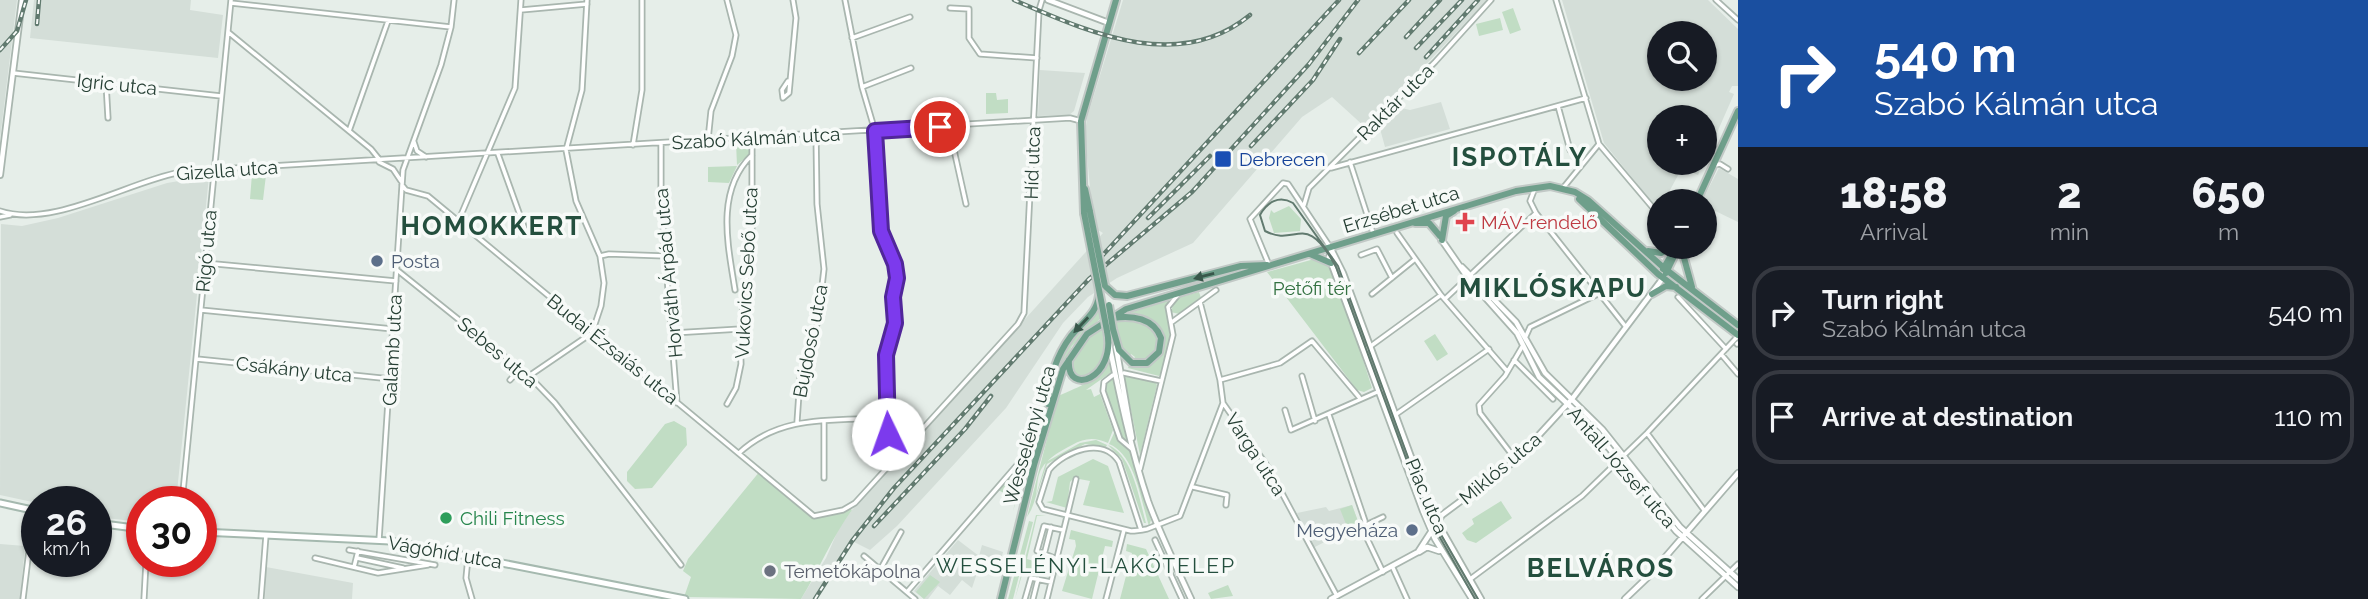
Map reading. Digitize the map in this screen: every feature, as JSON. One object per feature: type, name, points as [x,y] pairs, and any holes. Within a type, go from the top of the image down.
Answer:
[{"type":"main road","points":[[1110,330],[1099,295],[1087,212],[1082,172],[1081,121],[1115,0]]},
{"type":"main road","points":[[1717,162],[1738,111]]},
{"type":"main road","name":"Erzsébet utca","points":[[1330,248],[1433,214],[1537,186],[1563,188],[1588,201],[1666,269],[1738,325]]},
{"type":"main road","points":[[1563,188],[1584,202],[1663,278],[1738,336]]},
{"type":"main road","points":[[1441,238],[1446,216],[1458,208]]},
{"type":"main road","points":[[1071,354],[1069,367],[1073,376],[1079,380],[1090,379],[1105,362],[1111,339],[1105,286],[1087,212]]},
{"type":"main road","points":[[1402,224],[1429,223],[1441,238]]},
{"type":"main road","name":"Wesselényi utca","points":[[1001,599],[1058,381],[1071,354],[1087,334],[1104,321],[1136,306],[1330,248]]},
{"type":"main road","points":[[1308,253],[1331,263]]},
{"type":"main road","points":[[1663,278],[1671,259]]},
{"type":"main road","points":[[1666,269],[1673,259]]},
{"type":"main road","points":[[1681,259],[1690,285],[1697,294]]},
{"type":"main road","points":[[1105,286],[1113,294],[1123,297],[1241,266],[1269,265]]},
{"type":"main road","points":[[1650,265],[1666,269]]},
{"type":"main road","points":[[1652,294],[1666,286],[1676,287]]},
{"type":"main road","points":[[1047,418],[1050,382],[1060,354],[1095,310],[1099,295]]},
{"type":"main road","points":[[1104,321],[1127,316],[1145,321],[1159,332],[1160,349],[1149,362],[1136,364],[1123,357],[1111,339]]},
{"type":"main road","points":[[0,503],[21,507]]},
{"type":"main road","name":"Vágóhíd utca","points":[[217,533],[379,540],[685,599]]},
{"type":"street","points":[[0,171],[22,0]]},
{"type":"street","name":"Galamb utca","points":[[379,540],[402,184],[406,160],[451,27],[454,0]]},
{"type":"street","points":[[458,222],[515,88],[521,0]]},
{"type":"street","points":[[633,145],[642,90],[642,0]]},
{"type":"street","points":[[708,140],[711,111],[732,56],[736,35],[727,0]]},
{"type":"street","points":[[788,81],[796,18],[793,0]]},
{"type":"street","points":[[845,0],[862,87],[875,131],[881,231],[895,264],[897,278],[893,297],[895,323],[886,355],[887,418],[890,450],[895,459]]},
{"type":"street","name":"Híd utca","points":[[895,459],[1018,324],[1027,299],[1039,10],[1042,0]]},
{"type":"street","points":[[1048,0],[1109,23]]},
{"type":"street","name":"Raktár utca","points":[[1304,205],[1306,192],[1491,0]]},
{"type":"street","points":[[1556,0],[1599,144],[1647,201]]},
{"type":"street","points":[[1716,0],[1738,20]]},
{"type":"street","points":[[231,2],[451,27]]},
{"type":"street","name":"Rigó utca","points":[[184,486],[231,2]]},
{"type":"street","points":[[521,10],[587,2],[582,90],[566,150],[576,201],[600,256],[604,283],[601,306],[592,333],[529,376]]},
{"type":"street","points":[[950,8],[969,9],[969,38],[980,54],[1037,58]]},
{"type":"street","points":[[852,38],[910,17]]},
{"type":"street","points":[[349,131],[388,20]]},
{"type":"street","points":[[228,33],[349,131],[380,160]]},
{"type":"street","points":[[862,87],[911,68]]},
{"type":"street","name":"Igric utca","points":[[13,72],[221,96]]},
{"type":"street","points":[[106,83],[108,118]]},
{"type":"street","points":[[1329,168],[1586,98]]},
{"type":"street","points":[[1558,106],[1570,150]]},
{"type":"street","name":"Szabó Kálmán utca","points":[[406,160],[1070,118],[1081,121]]},
{"type":"street","points":[[940,127],[942,140]]},
{"type":"street","points":[[924,132],[942,140],[954,150],[966,204]]},
{"type":"street","name":"Bujdosó utca","points":[[797,422],[800,378],[818,321],[824,270],[817,204],[816,134]]},
{"type":"street","points":[[414,138],[417,151],[431,158]]},
{"type":"street","name":"Vukovics Sebő utca","points":[[727,404],[740,377],[740,330],[752,237],[752,138]]},
{"type":"street","name":"Horváth Árpád utca","points":[[661,143],[660,182],[677,403]]},
{"type":"street","points":[[1563,188],[1599,144]]},
{"type":"street","points":[[369,148],[371,161]]},
{"type":"street","points":[[498,154],[526,232]]},
{"type":"street","points":[[735,290],[727,202],[735,176],[751,155]]},
{"type":"street","name":"Gizella utca","points":[[0,217],[54,212],[162,175],[406,160]]},
{"type":"street","name":"Budai Ézsaiás utca","points":[[371,161],[393,169],[402,184],[412,191],[428,196],[814,516],[849,508],[895,459]]},
{"type":"street","points":[[1350,162],[1373,233]]},
{"type":"street","points":[[1717,162],[1728,169]]},
{"type":"street","points":[[1269,265],[1250,224],[1252,214],[1283,183],[1289,184],[1330,248],[1384,389],[1359,397],[1329,415],[1291,430],[1285,410]]},
{"type":"street","points":[[1537,186],[1530,201],[1536,213],[1626,327]]},
{"type":"street","points":[[402,198],[412,191]]},
{"type":"street","name":"Gizella utca","points":[[0,211],[12,215]]},
{"type":"street","points":[[1446,298],[1536,213]]},
{"type":"street","name":"Antall József utca","points":[[1433,214],[1441,238],[1460,266],[1526,336],[1545,373],[1684,534]]},
{"type":"street","points":[[1397,233],[1441,295],[1507,371]]},
{"type":"street","points":[[1330,248],[1331,263],[1378,391]]},
{"type":"street","points":[[1360,255],[1377,249],[1392,278]]},
{"type":"street","points":[[600,256],[665,256]]},
{"type":"street","points":[[1371,294],[1414,260]]},
{"type":"street","points":[[205,263],[397,281]]},
{"type":"street","name":"Sebes utca","points":[[397,270],[529,376],[588,445],[681,565]]},
{"type":"street","name":"Antall József utca","points":[[1469,276],[1522,342],[1543,381],[1570,401],[1625,456],[1684,534]]},
{"type":"street","name":"Miklós utca","points":[[1435,520],[1516,460],[1570,401],[1663,278]]},
{"type":"street","points":[[1172,322],[1216,290]]},
{"type":"street","points":[[1139,471],[1172,341],[1169,306],[1181,292]]},
{"type":"street","points":[[1526,336],[1531,327],[1600,293]]},
{"type":"street","points":[[1364,351],[1441,295]]},
{"type":"street","points":[[1678,297],[1726,349]]},
{"type":"street","name":"Varga utca","points":[[1200,302],[1220,380],[1223,403],[1268,467],[1337,596]]},
{"type":"street","points":[[201,310],[393,329]]},
{"type":"street","points":[[673,333],[740,330]]},
{"type":"street","points":[[1469,580],[1546,524],[1625,456],[1738,336]]},
{"type":"street","points":[[1111,339],[1139,471],[1158,526],[1191,599]]},
{"type":"street","points":[[1220,380],[1280,363],[1312,341],[1359,397]]},
{"type":"street","points":[[1516,460],[1480,413],[1479,405],[1523,350],[1522,342]]},
{"type":"street","points":[[1395,415],[1489,349]]},
{"type":"street","points":[[1721,354],[1738,374]]},
{"type":"street","points":[[1515,359],[1525,357],[1532,364]]},
{"type":"street","name":"Csákány utca","points":[[197,359],[391,379]]},
{"type":"street","name":"Antall József utca","points":[[1515,359],[1553,399]]},
{"type":"street","points":[[510,380],[520,369]]},
{"type":"street","points":[[1124,373],[1161,381]]},
{"type":"street","points":[[1113,375],[1104,382],[1103,391],[1120,440],[1133,448]]},
{"type":"street","points":[[1302,376],[1315,421]]},
{"type":"street","name":"Piac utca","points":[[1384,389],[1435,520],[1481,599]]},
{"type":"street","name":"Piac utca","points":[[1378,391],[1424,514],[1443,554],[1472,599]]},
{"type":"street","points":[[1141,530],[1118,460],[1093,447],[1059,461],[1045,475],[1040,506],[1124,529],[1141,530],[1158,526],[1180,516],[1223,403]]},
{"type":"street","points":[[1329,415],[1365,524],[1364,532],[1383,572]]},
{"type":"street","points":[[739,453],[764,433],[797,422],[887,418]]},
{"type":"street","points":[[824,422],[824,478]]},
{"type":"street","points":[[1647,433],[1704,510]]},
{"type":"street","points":[[907,592],[1017,465],[1034,465]]},
{"type":"street","points":[[1625,599],[1738,473]]},
{"type":"street","points":[[1047,599],[1076,479]]},
{"type":"street","points":[[1193,487],[1227,495],[1226,505]]},
{"type":"street","points":[[1418,552],[1432,531],[1435,520],[1424,514]]},
{"type":"street","points":[[1365,524],[1384,517]]},
{"type":"street","points":[[1057,559],[1037,551],[1043,526],[1063,530]]},
{"type":"street","points":[[1044,556],[1051,527]]},
{"type":"street","points":[[1106,599],[1124,529]]},
{"type":"street","points":[[880,570],[901,532]]},
{"type":"street","points":[[1684,534],[1738,579]]},
{"type":"street","points":[[1684,534],[1738,587]]},
{"type":"street","points":[[261,599],[266,535]]},
{"type":"street","points":[[1155,540],[1181,599]]},
{"type":"street","points":[[1331,599],[1418,552],[1434,547],[1443,554]]},
{"type":"street","points":[[349,550],[428,565]]},
{"type":"street","points":[[354,568],[358,551]]},
{"type":"street","points":[[468,556],[466,578],[472,591],[472,599]]},
{"type":"street","points":[[864,556],[915,599]]},
{"type":"street","points":[[315,558],[385,573],[435,565]]},
{"type":"street","points":[[357,558],[406,569]]},
{"type":"street","points":[[1702,599],[1738,564]]},
{"type":"street","points":[[1392,568],[1407,599]]},
{"type":"street","points":[[23,599],[26,577]]},
{"type":"street","points":[[144,599],[145,577]]},
{"type":"street","points":[[1025,599],[1030,579],[1051,582]]},
{"type":"street","points":[[1033,599],[1038,579]]},
{"type":"shaded area","points":[[0,0],[17,0],[0,139]]},
{"type":"shaded area","points":[[34,0],[191,0],[190,10],[223,15],[218,58],[30,38]]},
{"type":"shaded area","points":[[1123,0],[1487,0],[1366,128],[1332,97],[1302,117],[1193,243],[1117,278],[1088,297],[1063,323],[1006,408],[897,526],[870,550],[854,542],[817,599],[801,599],[826,558],[839,528],[852,510],[1103,233],[1098,230],[1091,198],[1085,134],[1087,118]]},
{"type":"shaded area","points":[[1562,0],[1708,0],[1738,29],[1738,86],[1732,86],[1729,92],[1734,94],[1717,133],[1717,105],[1647,105],[1647,175],[1678,175],[1671,189],[1647,189],[1647,196],[1604,143]]},
{"type":"shaded area","points":[[1040,70],[1085,73],[1074,111],[1069,115],[1038,116]]},
{"type":"shaded area","points":[[1441,102],[1450,129],[1385,147],[1379,125],[1397,107],[1410,110]]},
{"type":"shaded area","points":[[1719,168],[1738,179],[1738,222],[1717,212],[1717,189],[1708,189]]},
{"type":"shaded area","points":[[209,176],[178,486],[126,486],[126,520],[112,519],[112,486],[21,486],[21,500],[0,495],[1,224],[22,226],[58,218],[167,183]]},
{"type":"shaded area","points":[[1352,505],[1359,524],[1313,548],[1297,513],[1326,507],[1329,511]]},
{"type":"shaded area","points":[[958,540],[979,556],[982,545],[1003,552],[998,571],[979,567],[972,588],[962,580],[950,595],[938,586],[928,599],[924,599],[914,591]]},
{"type":"shaded area","points":[[0,544],[21,546],[20,599],[0,599]]},
{"type":"shaded area","points":[[266,567],[353,583],[352,599],[265,599]]},
{"type":"green space","points":[[1513,8],[1521,30],[1510,34],[1502,12]]},
{"type":"green space","points":[[1500,18],[1503,30],[1479,36],[1476,24]]},
{"type":"green space","points":[[986,93],[996,93],[997,100],[1008,99],[1008,113],[986,114]]},
{"type":"green space","points":[[736,143],[749,143],[749,155],[737,165]]},
{"type":"green space","points":[[737,166],[729,183],[708,182],[708,167]]},
{"type":"green space","points":[[252,174],[266,175],[263,200],[250,199]]},
{"type":"green space","points":[[1289,206],[1301,219],[1300,231],[1274,233],[1269,218],[1271,210],[1274,213]]},
{"type":"green space","name":"Petőfi tér","points":[[1318,258],[1329,264],[1336,275],[1372,388],[1364,392],[1357,390],[1267,272]]},
{"type":"green space","points":[[1199,292],[1201,298],[1180,314],[1170,312],[1177,298]]},
{"type":"green space","points":[[1170,300],[1166,309],[1170,336],[1161,373],[1159,376],[1128,368],[1130,364],[1147,366],[1156,359],[1160,346],[1160,331],[1126,314]]},
{"type":"green space","points":[[1099,307],[1102,317],[1072,346],[1051,390],[1066,347]]},
{"type":"green space","points":[[1136,319],[1150,327],[1157,338],[1158,350],[1148,361],[1132,361],[1135,357],[1131,354],[1129,358],[1120,344],[1115,320]]},
{"type":"green space","points":[[1103,326],[1105,348],[1098,367],[1087,378],[1072,373],[1077,352],[1086,340]]},
{"type":"green space","points":[[1435,334],[1448,354],[1437,361],[1424,341]]},
{"type":"green space","points":[[1110,358],[1113,371],[1086,390],[1091,389],[1094,397],[1100,394],[1113,430],[1108,443],[1094,439],[1081,441],[1056,454],[1046,463],[1038,478],[1036,495],[1027,517],[1058,396],[1094,377]]},
{"type":"green space","points":[[1124,375],[1154,381],[1157,385],[1140,455]]},
{"type":"green space","points":[[1114,377],[1128,443],[1121,438],[1106,390],[1106,383]]},
{"type":"green space","points":[[674,421],[686,428],[687,445],[652,488],[635,489],[627,481],[627,472],[665,424]]},
{"type":"green space","points":[[1115,431],[1120,442],[1129,449],[1151,520],[1149,526],[1131,468],[1118,449],[1109,444]]},
{"type":"green space","points":[[1096,440],[1107,445],[1106,447],[1085,444],[1047,464],[1033,505],[1046,462],[1080,443]]},
{"type":"green space","points":[[1108,445],[1117,450],[1129,468],[1146,523],[1122,459]]},
{"type":"green space","points":[[1093,459],[1108,466],[1124,513],[1083,505],[1090,481],[1074,478],[1070,482],[1067,508],[1046,502],[1052,501],[1058,477]]},
{"type":"green space","points":[[1021,470],[1016,499],[998,490],[1014,472]]},
{"type":"green space","points":[[760,471],[811,513],[820,514],[849,508],[852,510],[801,599],[684,597],[691,577],[683,571],[688,559]]},
{"type":"green space","points":[[1501,501],[1512,518],[1476,543],[1467,540],[1462,533],[1474,524],[1472,519]]},
{"type":"green space","points":[[1352,505],[1359,524],[1348,529],[1340,509]]},
{"type":"green space","points":[[1036,515],[1046,516],[1037,516],[1027,559],[1050,566],[1048,573],[1024,568],[1015,599]]},
{"type":"green space","points":[[1029,521],[1033,522],[1013,599],[1008,599]]},
{"type":"green space","points":[[1071,530],[1113,541],[1112,547],[1105,546],[1092,599],[1062,591],[1076,546],[1075,540],[1069,539]]},
{"type":"green space","points":[[1127,544],[1146,549],[1169,599],[1120,599],[1132,553],[1126,551]]},
{"type":"green space","points":[[930,575],[940,582],[924,599],[916,592]]},
{"type":"green space","points":[[1228,585],[1233,596],[1211,599],[1208,593]]},
{"type":"tram line","points":[[1475,599],[1426,513],[1336,267],[1316,239],[1308,235],[1285,236],[1265,231],[1260,215],[1274,201],[1293,203],[1338,266],[1428,512],[1478,599]]},
{"type":"railway","points":[[0,50],[17,31],[26,0]]},
{"type":"railway","points":[[37,24],[39,0]]},
{"type":"railway","points":[[1014,0],[1103,34],[1133,42],[1163,45],[1193,42],[1222,33],[1250,15]]},
{"type":"railway","points":[[1101,257],[1339,0]]},
{"type":"railway","points":[[815,599],[852,541],[894,488],[1089,279],[1192,192],[1309,64],[1358,0]]},
{"type":"railway","points":[[1359,53],[1409,0]]},
{"type":"railway","points":[[1406,37],[1440,0]]},
{"type":"railway","points":[[1416,48],[1462,0]]},
{"type":"railway","points":[[1426,57],[1478,0]]},
{"type":"railway","points":[[1251,146],[1313,80],[1340,39]]},
{"type":"railway","points":[[1148,218],[1210,156]]},
{"type":"railway","points":[[874,526],[965,429],[991,396]]},
{"type":"place","name":"Debrecen","points":[[1223,159]]},
{"type":"place","name":"MÁV-rendelő","points":[[1465,222]]},
{"type":"place","name":"Posta","points":[[377,261]]},
{"type":"place","name":"Chili Fitness","points":[[446,518]]},
{"type":"place","name":"Megyeháza","points":[[1412,530]]},
{"type":"place","name":"Temetőkápolna","points":[[770,571]]},
{"type":"district","name":"ISPOTÁLY","points":[[1520,157]]},
{"type":"district","name":"HOMOKKERT","points":[[492,226]]},
{"type":"district","name":"MIKLÓSKAPU","points":[[1553,288]]},
{"type":"district","name":"WESSELÉNYI-LAKÓTELEP","points":[[1086,565]]},
{"type":"district","name":"BELVÁROS","points":[[1601,568]]},
{"type":"route","points":[[888,434],[886,355],[895,323],[893,297],[897,278],[895,264],[883,240],[879,218],[875,131],[940,127]]}]
